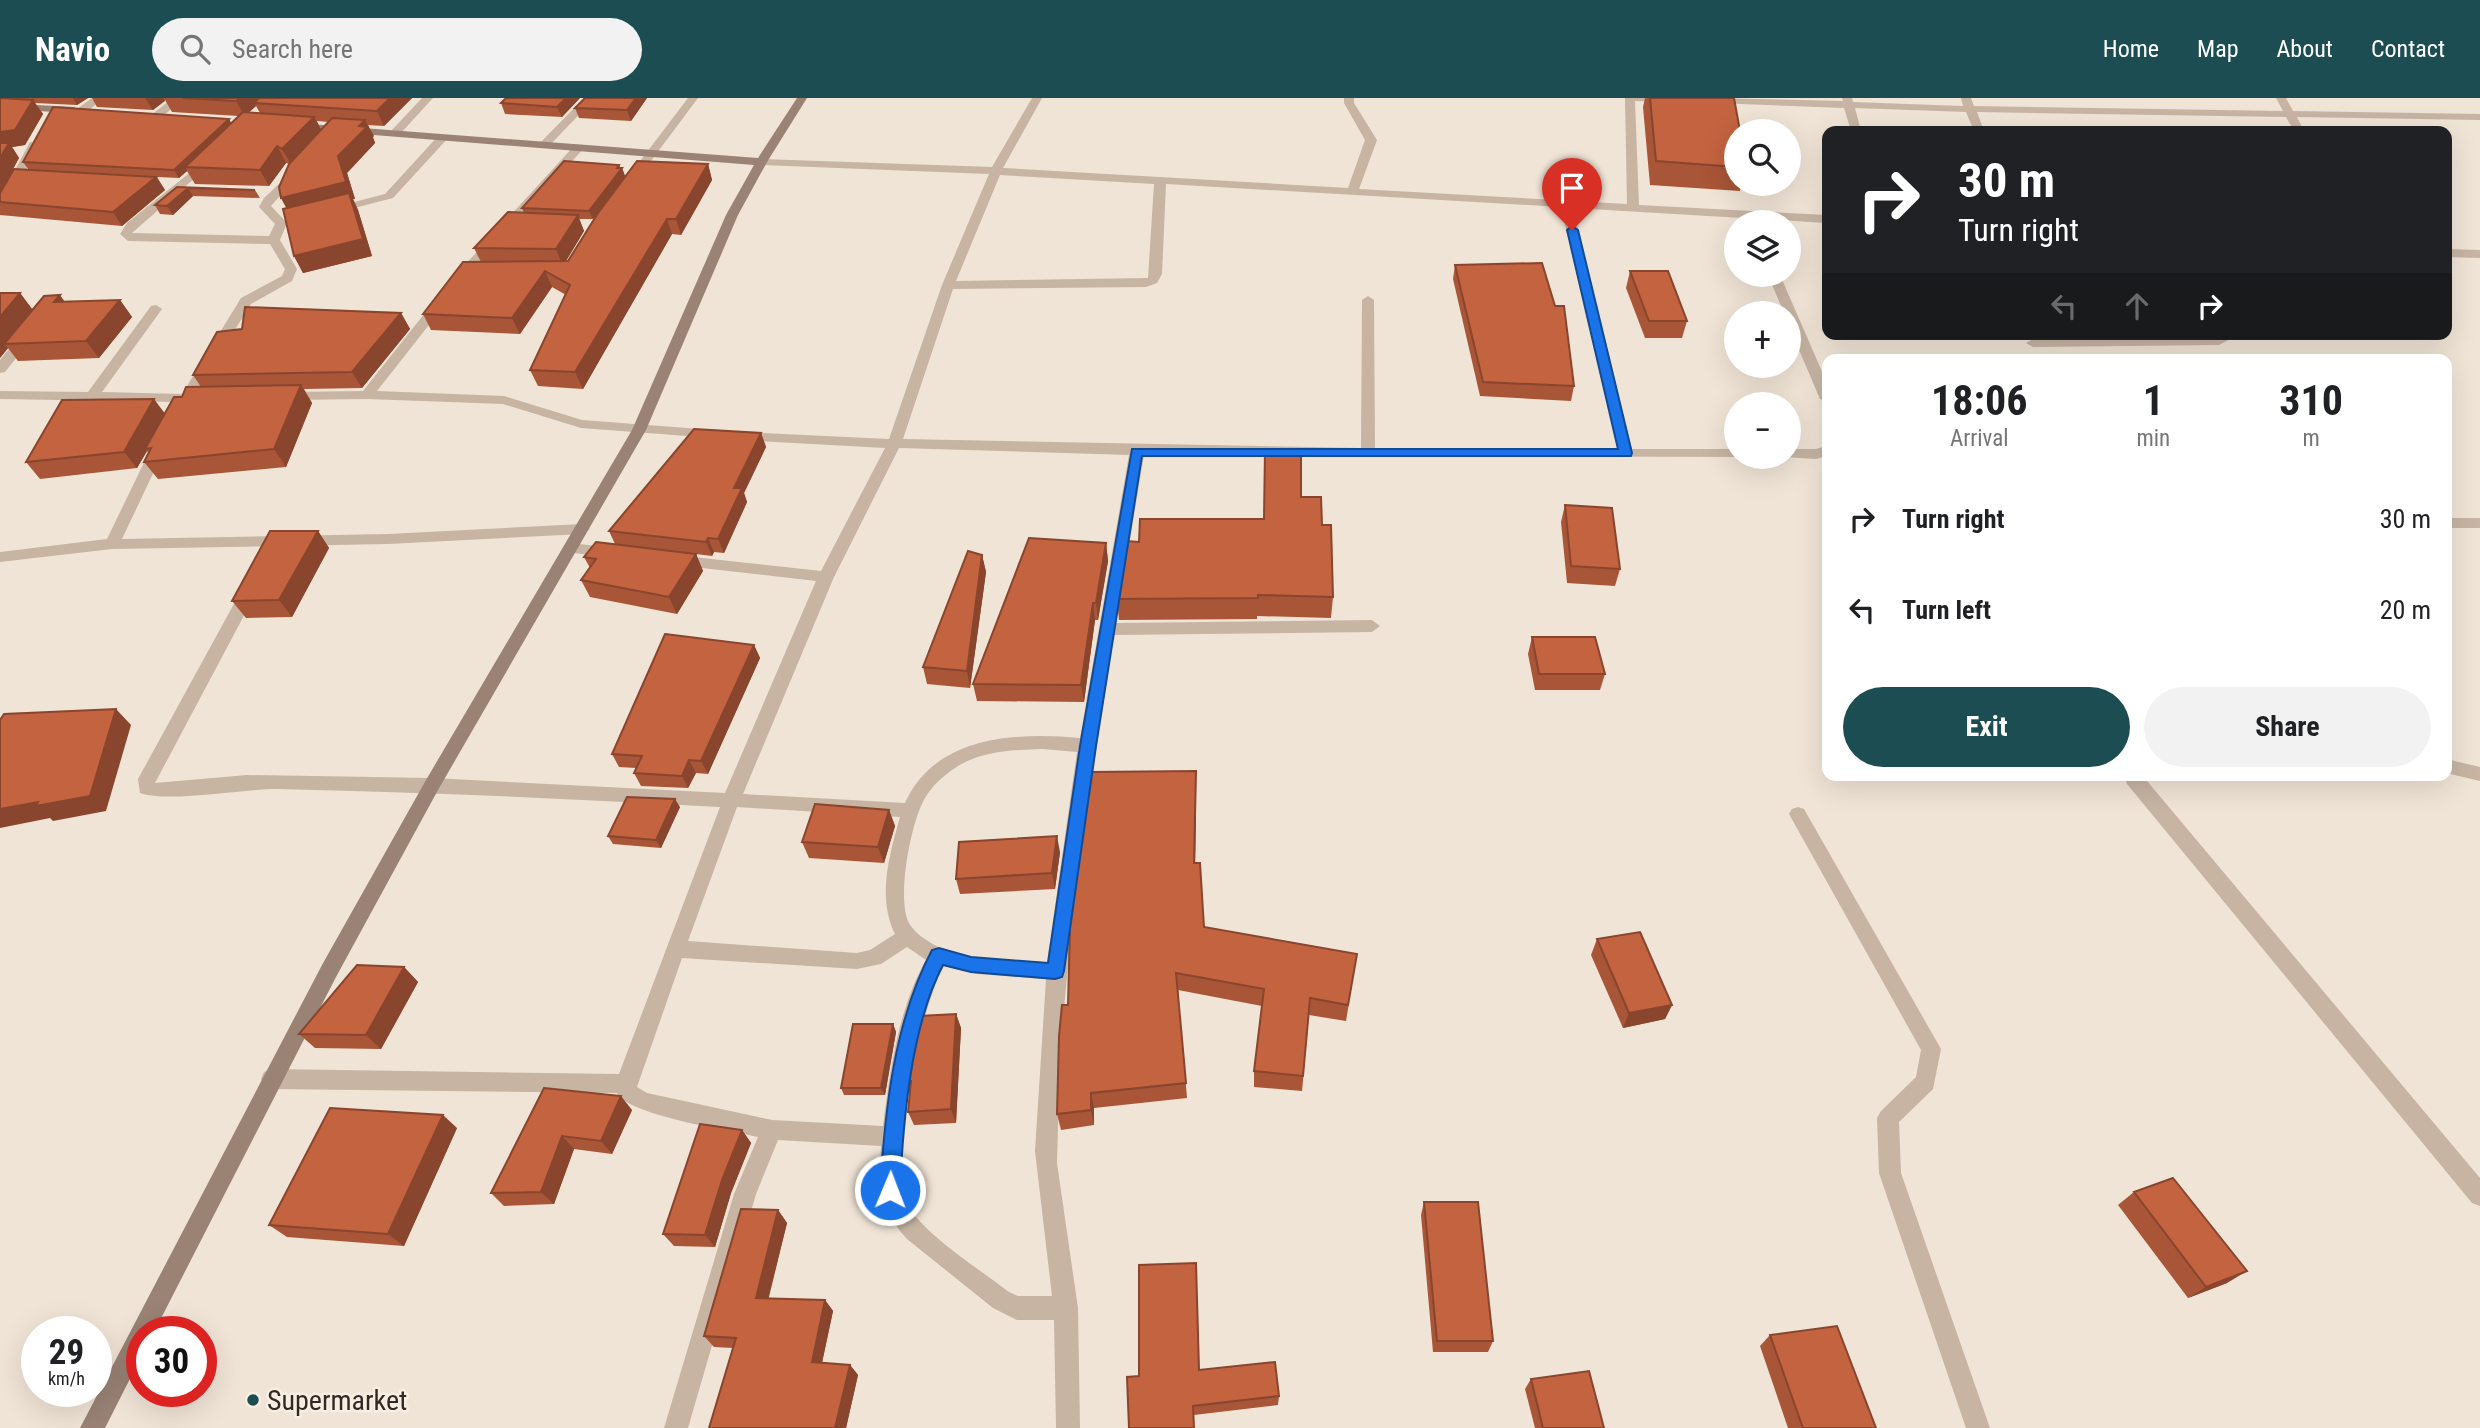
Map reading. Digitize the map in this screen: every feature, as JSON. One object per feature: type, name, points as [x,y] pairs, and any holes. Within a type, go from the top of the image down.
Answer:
[{"type":"street","points":[[0,106],[14,98]]},
{"type":"street","points":[[80,111],[99,98]]},
{"type":"street","points":[[169,118],[149,117],[180,98]]},
{"type":"street","points":[[396,132],[428,98]]},
{"type":"street","points":[[543,146],[590,98]]},
{"type":"street","points":[[620,195],[693,98]]},
{"type":"street","points":[[92,1428],[271,1079],[432,785],[639,430],[732,215],[761,162],[802,98]]},
{"type":"street","points":[[893,1137],[772,1130],[643,1102],[628,1093],[626,1084],[731,800],[826,577],[894,444],[948,285],[996,171],[1037,98]]},
{"type":"street","points":[[1349,98],[1349,103],[1371,139],[1352,193]]},
{"type":"street","points":[[1633,209],[1632,98],[1687,99]]},
{"type":"street","points":[[2281,98],[2296,126]]},
{"type":"street","points":[[1700,100],[1968,103],[2480,117]]},
{"type":"street","points":[[1847,101],[1854,126]]},
{"type":"street","points":[[1968,103],[1977,126]]},
{"type":"street","points":[[0,106],[48,119],[80,111],[105,113]]},
{"type":"street","points":[[0,209],[6,189],[18,176],[26,151],[48,119]]},
{"type":"street","points":[[289,126],[332,133],[396,132],[761,162],[1160,180],[1724,216]]},
{"type":"street","points":[[320,214],[389,196],[443,137]]},
{"type":"street","points":[[367,395],[463,279],[517,223],[578,148]]},
{"type":"street","points":[[221,150],[181,187],[131,226],[126,234],[128,237],[274,240]]},
{"type":"street","points":[[281,223],[265,207],[301,166]]},
{"type":"street","points":[[18,176],[32,177]]},
{"type":"street","points":[[948,285],[1060,286],[1146,283],[1153,280],[1157,261],[1160,180]]},
{"type":"street","points":[[261,192],[275,193]]},
{"type":"street","points":[[1566,205],[1626,453]]},
{"type":"street","points":[[1801,219],[1822,219]]},
{"type":"street","points":[[281,223],[294,220]]},
{"type":"street","points":[[274,240],[281,223]]},
{"type":"street","points":[[112,544],[168,427],[246,301],[288,278],[291,269],[274,240]]},
{"type":"street","points":[[2452,253],[2480,254]]},
{"type":"street","points":[[1779,287],[1822,387]]},
{"type":"street","points":[[1368,300],[1368,453]]},
{"type":"street","points":[[92,396],[156,309]]},
{"type":"street","points":[[0,369],[33,330]]},
{"type":"street","points":[[2125,340],[2221,340]]},
{"type":"street","points":[[0,395],[213,397]]},
{"type":"street","points":[[268,397],[367,395],[504,400],[581,424],[639,430],[894,444],[1137,452],[1724,453]]},
{"type":"street","points":[[1068,1428],[1066,1308],[1046,1140],[1055,971],[1088,746],[1137,452]]},
{"type":"street","points":[[1801,454],[1822,452]]},
{"type":"street","points":[[2452,523],[2480,523]]},
{"type":"street","points":[[0,557],[112,544],[273,547],[582,529]]},
{"type":"street","points":[[571,548],[625,554]]},
{"type":"street","points":[[665,559],[826,577]]},
{"type":"street","points":[[257,577],[147,779],[146,788],[157,790],[247,782],[432,785],[911,811]]},
{"type":"street","points":[[1108,629],[1373,626]]},
{"type":"street","points":[[1055,971],[971,965],[939,956],[908,937],[899,922],[894,904],[894,880],[911,811],[931,776],[952,762],[982,749],[1034,742],[1088,746]]},
{"type":"street","points":[[2452,767],[2480,774]]},
{"type":"street","points":[[2135,781],[2480,1195]]},
{"type":"street","points":[[1798,814],[1931,1049],[1926,1082],[1888,1118],[1890,1173],[1978,1428]]},
{"type":"street","points":[[676,948],[857,961],[874,958],[908,937]]},
{"type":"street","points":[[939,956],[924,983],[917,1005],[893,1137],[890,1190],[897,1210],[911,1227],[1001,1300],[1017,1308],[1066,1308]]},
{"type":"street","points":[[271,1079],[626,1084]]},
{"type":"street","points":[[676,1428],[745,1194],[772,1130]]},
{"type":"building","points":[[0,98],[33,100],[15,130],[0,132]]},
{"type":"building","points":[[183,98],[240,98],[236,101]]},
{"type":"building","points":[[259,98],[390,98],[377,111],[254,103]]},
{"type":"building","points":[[506,98],[566,98],[557,107],[501,103]]},
{"type":"building","points":[[585,98],[636,98],[627,110],[575,108]]},
{"type":"building","points":[[1650,98],[1734,98],[1738,119],[1724,119],[1724,166],[1656,161]]},
{"type":"building","points":[[53,107],[229,119],[174,170],[23,162]]},
{"type":"building","points":[[243,112],[314,117],[282,149],[277,146],[260,170],[185,167]]},
{"type":"building","points":[[332,118],[365,120],[359,126],[367,127],[338,156],[346,182],[281,198],[279,187],[289,164]]},
{"type":"building","points":[[0,143],[9,143],[0,158]]},
{"type":"building","points":[[564,161],[619,165],[617,168],[622,168],[589,211],[522,208]]},
{"type":"building","points":[[637,161],[708,164],[676,219],[667,219],[575,372],[530,370],[570,285],[545,271],[512,318],[423,314],[463,262],[568,261],[598,213]]},
{"type":"building","points":[[14,169],[156,177],[113,212],[0,202],[0,193]]},
{"type":"building","points":[[177,187],[255,190],[188,188],[167,206],[155,205]]},
{"type":"building","points":[[349,193],[363,239],[294,256],[283,209]]},
{"type":"building","points":[[508,212],[578,215],[556,249],[474,248]]},
{"type":"building","points":[[1542,263],[1555,306],[1564,306],[1574,386],[1483,382],[1455,265]]},
{"type":"building","points":[[1630,271],[1668,271],[1687,321],[1649,321]]},
{"type":"building","points":[[0,293],[20,293],[0,317]]},
{"type":"building","points":[[60,295],[54,302],[120,300],[86,341],[4,344],[44,296]]},
{"type":"building","points":[[245,307],[401,313],[352,372],[193,375],[217,332],[242,329]]},
{"type":"building","points":[[301,385],[274,449],[144,462],[151,448],[145,449],[174,397],[182,397],[186,387]]},
{"type":"building","points":[[154,399],[124,452],[26,462],[62,400]]},
{"type":"building","points":[[694,429],[761,433],[734,488],[742,488],[718,539],[708,538],[706,542],[609,531]]},
{"type":"building","points":[[1265,449],[1301,450],[1301,497],[1321,497],[1322,525],[1331,525],[1333,597],[1258,595],[1258,598],[1117,599],[1127,541],[1139,542],[1140,519],[1264,519]]},
{"type":"building","points":[[1565,505],[1612,508],[1620,569],[1571,566]]},
{"type":"building","points":[[270,531],[318,531],[279,600],[232,601]]},
{"type":"building","points":[[1029,538],[1106,543],[1096,603],[1093,603],[1081,685],[973,684]]},
{"type":"building","points":[[596,542],[696,554],[669,597],[581,580],[596,559],[584,557]]},
{"type":"building","points":[[968,551],[982,555],[967,671],[923,667]]},
{"type":"building","points":[[665,634],[754,645],[701,761],[689,760],[682,776],[634,773],[642,756],[612,754]]},
{"type":"building","points":[[1532,637],[1595,637],[1605,674],[1539,674]]},
{"type":"building","points":[[116,709],[90,796],[36,806],[38,802],[0,809],[0,720],[4,714]]},
{"type":"building","points":[[1196,771],[1194,863],[1200,863],[1204,927],[1357,954],[1348,1005],[1310,998],[1303,1076],[1254,1071],[1264,989],[1176,973],[1186,1083],[1091,1093],[1091,1110],[1057,1114],[1059,1036],[1062,1005],[1068,1005],[1070,927],[1076,862],[1080,833],[1083,832],[1090,772]]},
{"type":"building","points":[[627,797],[675,799],[656,840],[608,836]]},
{"type":"building","points":[[815,804],[889,810],[878,847],[802,842]]},
{"type":"building","points":[[1057,836],[1052,873],[956,879],[959,842]]},
{"type":"building","points":[[1640,932],[1672,1005],[1629,1013],[1597,939]]},
{"type":"building","points":[[357,965],[404,967],[366,1035],[299,1034]]},
{"type":"building","points":[[956,1014],[951,1109],[908,1112],[911,1081],[905,1081],[919,1016]]},
{"type":"building","points":[[853,1024],[893,1024],[881,1088],[841,1088]]},
{"type":"building","points":[[544,1088],[621,1096],[601,1141],[562,1136],[541,1192],[491,1193]]},
{"type":"building","points":[[330,1108],[443,1115],[388,1234],[269,1225]]},
{"type":"building","points":[[700,1124],[742,1130],[722,1180],[705,1235],[663,1234]]},
{"type":"building","points":[[2173,1178],[2247,1271],[2206,1287],[2134,1192]]},
{"type":"building","points":[[1424,1202],[1478,1202],[1493,1341],[1437,1341]]},
{"type":"building","points":[[741,1209],[778,1210],[756,1298],[825,1300],[812,1362],[850,1365],[835,1428],[709,1428],[736,1338],[704,1336]]},
{"type":"building","points":[[1196,1263],[1199,1370],[1275,1362],[1279,1396],[1193,1406],[1194,1428],[1129,1428],[1127,1377],[1139,1376],[1139,1265]]},
{"type":"building","points":[[1837,1326],[1876,1428],[1803,1428],[1770,1335]]},
{"type":"building","points":[[1589,1371],[1604,1428],[1543,1428],[1531,1379]]},
{"type":"place","name":"Supermarket","points":[[253,1400]]},
{"type":"route","points":[[890,1190],[893,1137],[908,1041],[924,983],[939,956],[971,965],[1055,971],[1088,746],[1137,452],[1626,453],[1572,230]]}]
